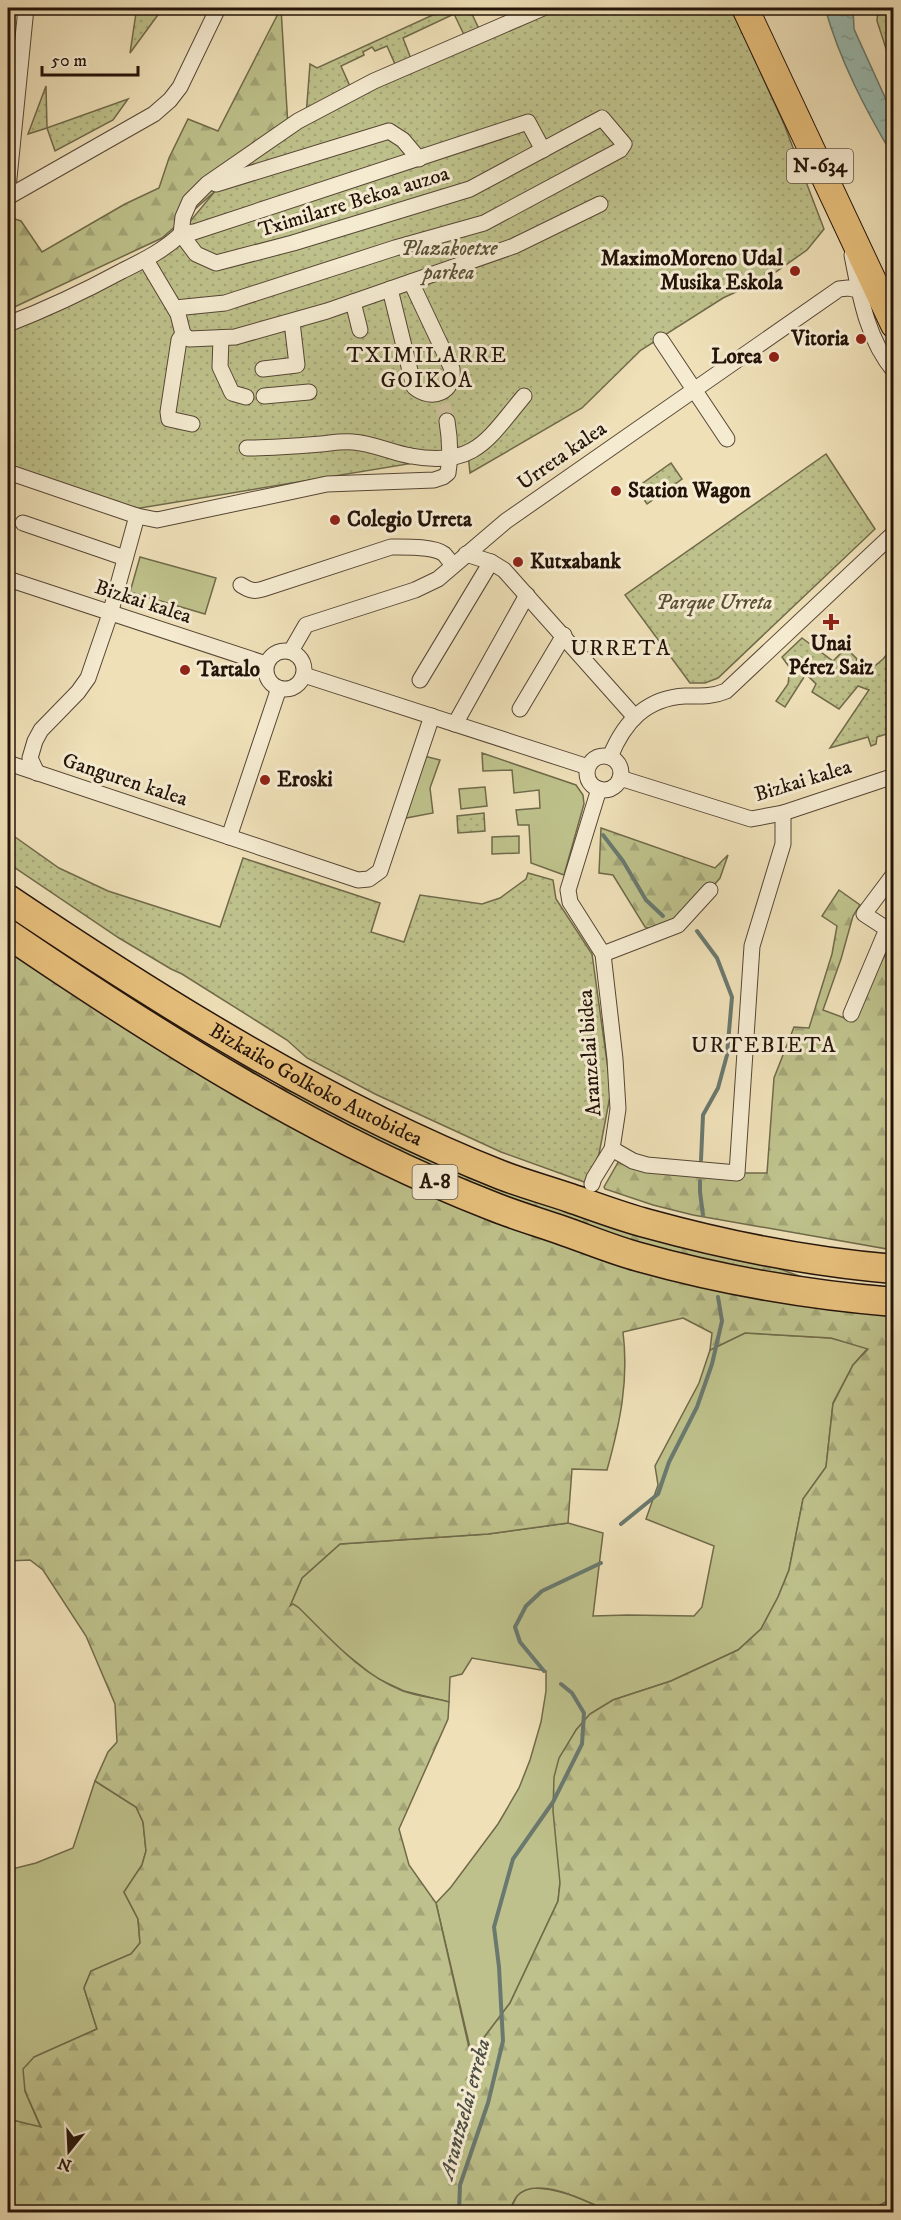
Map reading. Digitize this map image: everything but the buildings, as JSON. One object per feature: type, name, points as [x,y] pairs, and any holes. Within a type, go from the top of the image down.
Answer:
[{"type":"highway","name":"N-634","points":[[745,8],[894,325]]},
{"type":"highway","name":"N-634","points":[[760,8],[894,292]]},
{"type":"highway","points":[[8,889],[53,930]]},
{"type":"highway","name":"Bizkaiko Golkoko Autobidea","points":[[8,899],[53,930],[254,1053],[406,1134],[502,1175],[646,1224],[731,1245],[855,1266],[894,1269]]},
{"type":"highway","name":"Bizkaiko Golkoko Autobidea","points":[[13,938],[199,1056],[296,1113],[392,1163],[492,1206],[638,1257],[727,1278],[849,1298],[894,1302]]},
{"type":"street","points":[[8,188],[26,8]]},
{"type":"street","points":[[8,324],[84,292],[168,246],[181,234],[183,217],[190,201],[203,188],[306,116],[374,81],[543,8]]},
{"type":"street","points":[[8,197],[154,114],[170,100],[180,87],[215,9]]},
{"type":"street","name":"Tximilarre Bekoa auzoa","points":[[175,308],[225,303],[396,248],[484,223],[620,150],[624,144],[602,118],[543,150],[470,189],[293,243],[216,263],[196,254],[181,234],[194,232],[528,122],[543,150]]},
{"type":"street","name":"Tximilarre Bekoa auzoa","points":[[203,188],[389,131],[403,140],[419,159]]},
{"type":"street","points":[[146,260],[175,308],[183,334],[189,339],[235,337],[292,322],[514,246],[600,204]]},
{"type":"street","points":[[846,223],[868,325],[884,360],[894,371]]},
{"type":"street","points":[[390,289],[409,388],[440,399],[453,377],[452,369],[411,282]]},
{"type":"street","name":"Urreta kalea","points":[[291,651],[306,625],[415,590],[438,579],[514,515],[839,289],[859,290]]},
{"type":"street","points":[[353,302],[360,330]]},
{"type":"street","points":[[263,369],[297,365],[292,322]]},
{"type":"street","points":[[183,334],[179,340],[168,412],[170,419],[192,424]]},
{"type":"street","points":[[221,338],[220,368],[232,393],[246,397]]},
{"type":"street","points":[[662,340],[727,439]]},
{"type":"street","points":[[264,396],[309,392]]},
{"type":"street","points":[[247,448],[352,442],[430,459],[469,454],[478,448],[524,396]]},
{"type":"street","points":[[8,472],[136,516],[158,520],[327,484],[434,480],[443,477],[448,473],[450,457],[447,421]]},
{"type":"street","points":[[37,773],[30,758],[34,741],[41,730],[78,692],[88,678],[110,614],[136,516]]},
{"type":"street","points":[[23,523],[124,558]]},
{"type":"street","points":[[610,757],[634,716],[649,706],[684,696],[715,695],[726,691],[894,533]]},
{"type":"street","points":[[241,585],[248,590],[263,589],[391,547],[437,550],[444,554],[453,565]]},
{"type":"street","points":[[466,554],[491,562],[504,570],[634,716]]},
{"type":"street","points":[[420,680],[491,562]]},
{"type":"street","name":"Bizkai kalea","points":[[8,579],[266,664]]},
{"type":"street","points":[[455,724],[527,595]]},
{"type":"street","points":[[520,709],[564,635]]},
{"type":"street","points":[[279,651],[291,651],[296,653],[304,663],[304,675],[297,685],[285,689],[279,688],[269,681],[266,664],[279,651]]},
{"type":"street","points":[[304,675],[588,767]]},
{"type":"street","points":[[229,837],[279,688]]},
{"type":"street","name":"Ganguren kalea","points":[[8,763],[358,880],[369,879],[380,871],[432,716]]},
{"type":"street","points":[[600,756],[610,757],[615,759],[621,768],[620,778],[618,783],[609,789],[599,789],[588,778],[588,767],[600,756]]},
{"type":"street","name":"Bizkai kalea","points":[[620,778],[751,819],[783,813],[894,776]]},
{"type":"street","name":"Aranzelai bidea","points":[[592,1184],[612,1149],[618,1109],[615,1059],[603,954],[570,902],[567,891],[599,789]]},
{"type":"street","points":[[612,1149],[633,1161],[647,1165],[737,1173],[752,946],[783,844],[783,813]]},
{"type":"street","points":[[851,1014],[887,929],[864,914],[894,874]]},
{"type":"street","points":[[603,954],[678,925],[710,890]]},
{"type":"green space","points":[[150,8],[163,8],[130,53],[136,13]]},
{"type":"green space","points":[[281,8],[288,127],[162,238],[8,310],[8,221],[12,218],[21,221],[42,252],[125,204],[159,188],[169,158],[188,119],[218,131]]},
{"type":"green space","name":"Plazakoetxe parkea","points":[[448,8],[469,8],[482,35],[525,15],[522,8],[731,8],[784,124],[824,229],[807,250],[770,276],[723,298],[641,350],[582,408],[470,473],[468,454],[122,511],[8,465],[8,325],[174,241],[240,161],[306,116],[310,64],[317,68]],"holes":[[[454,14],[467,41],[413,64],[403,38]],[[387,46],[398,71],[350,93],[349,84],[341,66],[364,55],[363,52],[372,47],[375,51]]]},
{"type":"green space","points":[[878,8],[893,8],[893,70],[877,21]]},
{"type":"green space","points":[[46,86],[47,128],[28,134]]},
{"type":"green space","points":[[128,99],[113,120],[55,151],[47,128]]},
{"type":"green space","name":"Parque Urreta","points":[[826,454],[875,529],[718,678],[705,683],[690,683],[625,595]]},
{"type":"green space","points":[[671,463],[682,479],[647,504],[636,488]]},
{"type":"green space","points":[[140,557],[216,578],[205,614],[130,592]]},
{"type":"green space","points":[[802,638],[833,661],[846,648],[857,659],[854,665],[864,675],[893,647],[893,732],[877,737],[876,744],[871,746],[868,737],[830,748],[869,690],[858,686],[839,709],[812,692],[816,684],[806,674],[785,707],[776,701],[788,684],[790,668],[782,657]]},
{"type":"green space","points":[[482,753],[576,785],[583,795],[584,804],[564,875],[531,863],[529,825],[518,825],[516,810],[540,808],[539,790],[514,793],[512,770],[483,771]]},
{"type":"green space","points":[[424,756],[440,760],[430,788],[433,813],[406,818],[406,807]]},
{"type":"green space","points":[[485,787],[487,806],[461,809],[459,789]]},
{"type":"green space","points":[[484,813],[485,831],[458,833],[457,816]]},
{"type":"green space","points":[[601,828],[715,868],[728,855],[720,878],[684,920],[660,933],[645,927],[613,875],[599,873]]},
{"type":"green space","points":[[8,832],[59,868],[108,891],[220,927],[243,858],[380,903],[371,932],[404,942],[420,895],[482,904],[500,898],[526,879],[528,873],[553,880],[556,899],[592,954],[611,1091],[599,1154],[587,1183],[501,1152],[375,1094],[307,1058],[287,1040],[182,974],[119,938],[8,863]]},
{"type":"green space","points":[[519,836],[519,853],[492,854],[492,837]]},
{"type":"green space","points":[[839,890],[860,905],[853,916],[823,1010],[850,1020],[893,940],[893,1250],[693,1215],[605,1189],[620,1159],[739,1173],[767,1173],[774,1078],[794,1027],[809,1028],[832,954],[837,926],[822,916]]},
{"type":"green space","points":[[8,911],[273,1085],[824,1285],[893,1314],[893,2198],[867,2212],[610,2212],[564,2192],[537,2188],[526,2190],[517,2196],[509,2212],[8,2212],[8,2119],[41,2127],[25,2091],[23,2069],[34,2057],[97,2029],[84,1988],[91,1971],[131,1954],[140,1943],[138,1919],[124,1892],[142,1865],[146,1851],[143,1822],[136,1807],[95,1781],[108,1752],[117,1742],[115,1704],[86,1636],[43,1570],[30,1560],[8,1561]],"holes":[[[683,1318],[712,1333],[710,1350],[745,1333],[831,1338],[868,1349],[853,1365],[833,1404],[826,1467],[803,1499],[789,1570],[761,1629],[738,1650],[671,1681],[613,1700],[590,1714],[576,1730],[559,1758],[554,1777],[553,1811],[560,1883],[558,1901],[510,2003],[476,2048],[470,2052],[436,1903],[409,1865],[399,1829],[448,1719],[449,1702],[403,1691],[387,1684],[346,1654],[298,1607],[293,1604],[290,1606],[302,1578],[340,1544],[488,1534],[568,1523],[572,1469],[607,1470],[616,1436],[624,1385],[623,1332]]]},
{"type":"green space","points":[[745,1333],[831,1338],[868,1348],[853,1365],[833,1403],[826,1467],[803,1499],[789,1570],[761,1629],[738,1650],[671,1681],[613,1700],[590,1714],[576,1730],[558,1901],[510,2003],[471,2052],[436,1903],[451,1887],[498,1824],[519,1788],[541,1722],[546,1691],[546,1671],[472,1658],[462,1674],[450,1677],[449,1702],[404,1691],[376,1678],[289,1608],[302,1578],[340,1544],[488,1534],[568,1523],[603,1533],[593,1616],[694,1616],[702,1607],[714,1546],[646,1519],[658,1485],[655,1466],[699,1383],[710,1350]]},
{"type":"green space","points":[[95,1781],[136,1807],[143,1822],[146,1851],[142,1865],[124,1892],[138,1919],[140,1943],[131,1954],[91,1971],[84,1988],[97,2029],[34,2057],[25,2091],[41,2128],[8,2119],[8,1870],[36,1863],[73,1848]]},
{"type":"green space","points":[[529,2188],[561,2192],[610,2212],[509,2212],[518,2194]]},
{"type":"green space","points":[[893,2198],[893,2212],[867,2212]]},
{"type":"water","points":[[825,8],[853,8],[854,29],[893,115],[893,156],[854,84]]},
{"type":"waterway","name":"Arantzelai erreka","points":[[603,835],[623,861],[646,900],[663,916]]},
{"type":"waterway","name":"Arantzelai erreka","points":[[697,931],[717,958],[732,997],[727,1055],[718,1088],[703,1115],[701,1160]]},
{"type":"waterway","name":"Arantzelai erreka","points":[[700,1181],[703,1215]]},
{"type":"waterway","name":"Arantzelai erreka","points":[[621,1524],[658,1494],[669,1462],[697,1407],[712,1364],[722,1321],[718,1297]]},
{"type":"waterway","name":"Arantzelai erreka","points":[[544,1671],[520,1642],[515,1627],[526,1606],[542,1591],[601,1563]]},
{"type":"waterway","name":"Arantzelai erreka","points":[[459,2212],[460,2185],[488,2103],[503,2041],[499,1967],[494,1927],[513,1859],[553,1802],[582,1744],[584,1713],[572,1693],[561,1684]]},
{"type":"tunnel","points":[[442,404],[447,421]]},
{"type":"place","name":"MaximoMoreno Udal Musika Eskola","points":[[795,271]]},
{"type":"place","name":"Vitoria","points":[[861,339]]},
{"type":"place","name":"Lorea","points":[[774,357]]},
{"type":"place","name":"Station Wagon","points":[[616,491]]},
{"type":"place","name":"Colegio Urreta","points":[[335,520]]},
{"type":"place","name":"Kutxabank","points":[[518,562]]},
{"type":"place","name":"Unai Pérez Saiz","points":[[831,622]]},
{"type":"place","name":"Tartalo","points":[[185,670]]},
{"type":"place","name":"Eroski","points":[[265,780]]},
{"type":"district","name":"TXIMILARRE GOIKOA","points":[[427,368]]},
{"type":"district","name":"URRETA","points":[[621,648]]},
{"type":"district","name":"URTEBIETA","points":[[764,1045]]}]
